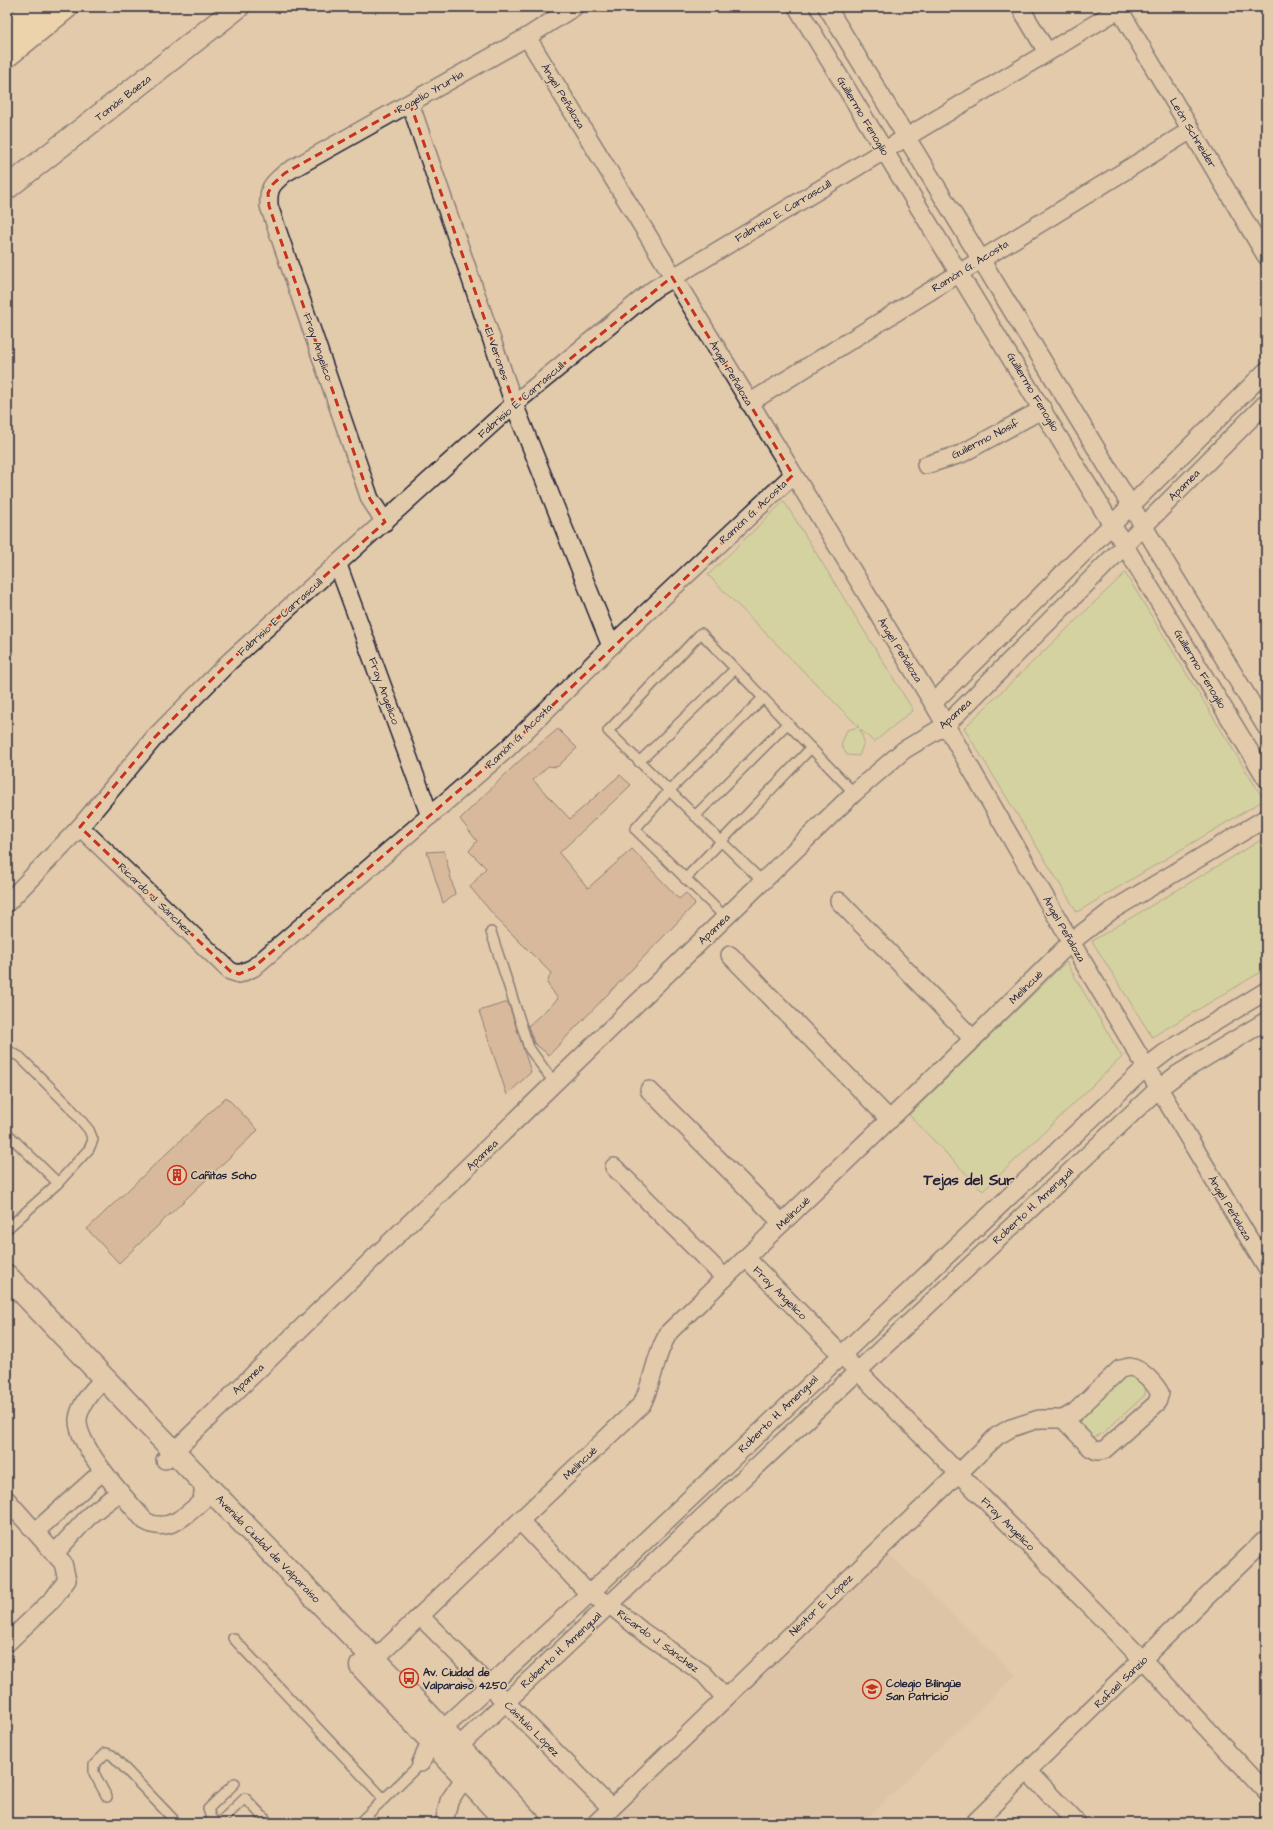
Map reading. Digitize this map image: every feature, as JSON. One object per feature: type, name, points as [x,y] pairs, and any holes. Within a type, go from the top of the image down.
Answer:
[{"type":"highway","points":[[7,29],[37,7]]},
{"type":"highway","points":[[7,56],[67,7]]},
{"type":"main road","name":"Tomás Baeza","points":[[7,188],[238,7]]},
{"type":"main road","name":"Avenida Ciudad de Valparaíso","points":[[7,1276],[100,1383],[203,1492],[444,1743],[529,1823]]},
{"type":"main road","name":"Avenida Ciudad de Valparaíso","points":[[7,1296],[100,1383]]},
{"type":"main road","name":"Avenida Ciudad de Valparaíso","points":[[203,1492],[375,1658],[444,1743],[465,1777],[508,1823]]},
{"type":"street","name":"Rogelio Yrurtia","points":[[285,173],[527,37],[574,7]]},
{"type":"street","name":"Guillermo Fenoglio","points":[[797,7],[1043,408],[1266,778]]},
{"type":"street","points":[[827,7],[1266,727]]},
{"type":"street","points":[[1020,7],[1047,52]]},
{"type":"street","name":"Fabrisio E. Carrascull","points":[[7,903],[80,827],[155,737],[230,661],[338,565],[514,404],[654,289],[1121,8]]},
{"type":"street","name":"León Schneider","points":[[1121,8],[1266,256]]},
{"type":"street","name":"Ángel Peñaloza","points":[[527,37],[933,703],[1158,1089],[1264,1259]]},
{"type":"street","name":"El Verones","points":[[410,103],[514,404],[611,646]]},
{"type":"street","name":"Ramón G. Acosta","points":[[749,403],[1191,130]]},
{"type":"street","name":"Fray Angelico","points":[[285,173],[273,184],[268,194],[269,206],[370,499],[385,522]]},
{"type":"street","name":"Apamea","points":[[933,703],[1266,371]]},
{"type":"street","name":"Apamea","points":[[169,1455],[555,1084],[854,793],[904,750],[946,725],[1266,403]]},
{"type":"street","name":"Guilermo Nasif","points":[[926,465],[960,454],[1043,408]]},
{"type":"street","name":"Ramón G. Acosta","points":[[230,971],[239,974],[253,968],[507,749],[611,646],[793,475]]},
{"type":"street","name":"Fray Angelico","points":[[338,565],[430,816]]},
{"type":"street","name":"Melincué","points":[[375,1658],[642,1404],[650,1388],[661,1343],[670,1331],[974,1039],[1071,942],[1111,911],[1266,818]]},
{"type":"street","name":"Ricardo J. Sánchez","points":[[80,827],[230,971]]},
{"type":"street","points":[[839,901],[974,1039]]},
{"type":"street","points":[[730,955],[890,1120]]},
{"type":"street","name":"Roberto H. Amengual","points":[[444,1743],[489,1686],[589,1594],[1146,1068],[1166,1052],[1266,991]]},
{"type":"street","name":"Roberto H. Amengual","points":[[421,1763],[444,1743],[505,1702],[1158,1089],[1178,1074],[1266,1021]]},
{"type":"street","points":[[649,1090],[782,1224]]},
{"type":"street","points":[[614,1167],[725,1278]]},
{"type":"street","name":"Fray Angelico","points":[[746,1258],[1143,1660],[1266,1792]]},
{"type":"street","name":"Néstor E. López","points":[[596,1823],[997,1436],[1011,1428],[1039,1420],[1062,1419],[1075,1412],[1120,1369],[1130,1367],[1138,1370],[1156,1385],[1160,1393],[1157,1403],[1104,1450],[1097,1451],[1091,1448],[1062,1419]]},
{"type":"street","points":[[100,1383],[82,1409],[78,1420],[83,1437],[103,1471],[145,1521],[152,1525],[160,1526],[167,1525],[182,1518],[203,1492]]},
{"type":"street","points":[[36,1531],[103,1471]]},
{"type":"street","points":[[55,1553],[91,1514],[120,1492]]},
{"type":"street","points":[[7,1500],[63,1563],[67,1580],[53,1599],[7,1643]]},
{"type":"street","name":"Ricardo J. Sánchez","points":[[520,1521],[589,1594],[609,1604],[643,1632],[704,1674],[725,1698]]},
{"type":"street","name":"Rafael Sanzio","points":[[974,1823],[1264,1546]]},
{"type":"street","name":"Cástulo López","points":[[420,1616],[611,1808]]},
{"type":"street","points":[[1028,1772],[1076,1823]]},
{"type":"street","points":[[444,1823],[450,1800],[465,1777]]},
{"type":"lane","points":[[763,882],[608,731],[701,633],[854,793]]},
{"type":"lane","points":[[639,762],[735,669]]},
{"type":"lane","points":[[726,918],[635,829],[669,791],[763,698]]},
{"type":"lane","points":[[695,816],[788,723]]},
{"type":"lane","points":[[685,879],[811,748]]},
{"type":"lane","points":[[490,932],[530,1048],[555,1084]]},
{"type":"lane","points":[[7,1050],[20,1057],[68,1105],[89,1130],[93,1140],[89,1149],[58,1183],[7,1229]]},
{"type":"lane","points":[[7,1133],[58,1183]]},
{"type":"lane","points":[[233,1638],[384,1799]]},
{"type":"lane","points":[[106,1797],[94,1773],[94,1765],[106,1753],[112,1755],[177,1823]]},
{"type":"lane","points":[[358,1823],[421,1763]]},
{"type":"lane","points":[[216,1823],[211,1818],[208,1810],[235,1783]]},
{"type":"lane","points":[[219,1823],[244,1798],[268,1823]]},
{"type":"highlighted area","points":[[410,103],[514,404],[672,277],[793,475],[507,749],[253,968],[239,974],[230,971],[80,827],[155,737],[230,661],[385,522],[370,499],[269,206],[268,193],[273,184],[285,173]]},
{"type":"shaded area","name":"Colegio Bilingüe San Patricio","points":[[885,1550],[1016,1675],[862,1823],[605,1823]]},
{"type":"green space","points":[[784,501],[913,710],[874,742],[860,729],[864,742],[859,756],[847,755],[841,745],[847,730],[859,727],[708,575]]},
{"type":"green space","points":[[1125,573],[1264,800],[1077,912],[964,728]]},
{"type":"green space","points":[[1266,837],[1266,969],[1152,1037],[1092,941]]},
{"type":"green space","points":[[1066,962],[1122,1057],[983,1191],[909,1115]]},
{"type":"green space","points":[[1131,1374],[1143,1383],[1146,1390],[1144,1396],[1102,1434],[1094,1437],[1086,1437],[1082,1432],[1079,1422],[1084,1415],[1122,1378]]},
{"type":"building","points":[[558,729],[577,748],[557,767],[548,766],[533,780],[570,819],[620,775],[631,785],[559,853],[588,888],[632,849],[679,899],[686,893],[695,904],[549,1055],[534,1043],[528,1026],[558,999],[547,983],[551,973],[499,921],[470,887],[486,868],[469,851],[477,841],[460,819],[517,763]]},
{"type":"building","points":[[444,851],[455,894],[443,903],[427,852]]},
{"type":"building","points":[[508,1002],[531,1072],[507,1095],[479,1011]]},
{"type":"building","name":"Cañitas Soho","points":[[226,1097],[258,1130],[119,1263],[87,1229]]},
{"type":"place","name":"Cañitas Soho","points":[[177,1175]]},
{"type":"place","name":"Av. Ciudad de Valparaiso 4250","points":[[409,1678]]},
{"type":"place","name":"Colegio Bilingüe San Patricio","points":[[872,1689]]},
{"type":"district","name":"Tejas del Sur","points":[[969,1180]]}]
